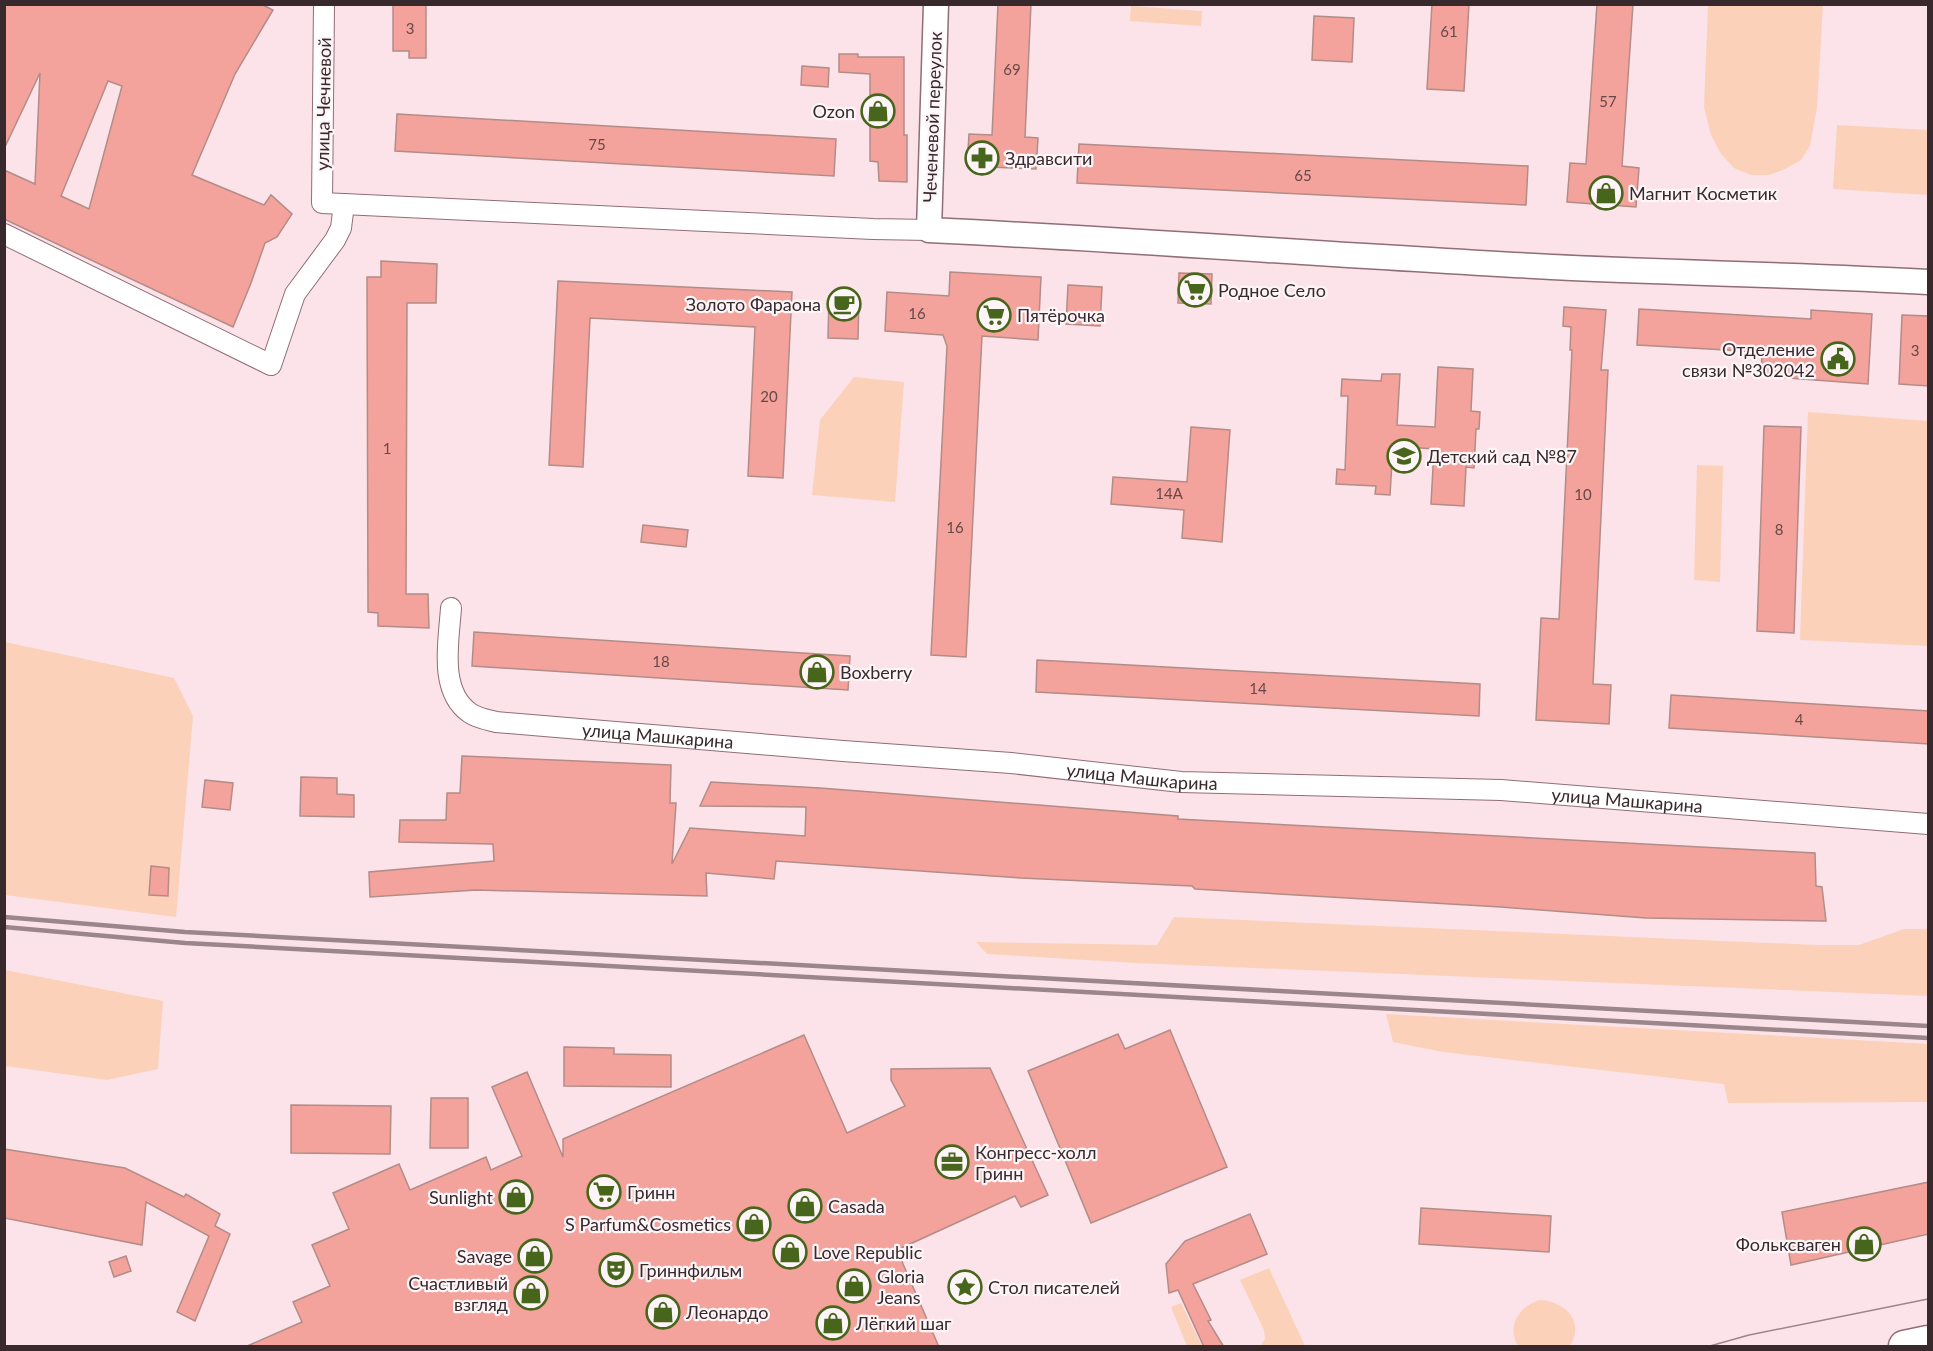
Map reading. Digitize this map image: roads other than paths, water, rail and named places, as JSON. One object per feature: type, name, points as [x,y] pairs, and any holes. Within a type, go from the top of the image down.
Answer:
[{"type":"main road","points":[[1904,1347],[1929,1341]]},
{"type":"street","name":"улица Чечневой","points":[[324,4],[322,203],[344,204]]},
{"type":"street","name":"Чеченевой переулок","points":[[929,230],[936,4]]},
{"type":"street","points":[[4,234],[271,365],[295,294],[335,240],[341,228],[344,204],[1062,236],[1551,267],[1929,282]]},
{"type":"street","name":"улица Машкарина","points":[[451,608],[449,669],[453,694],[469,713],[496,723],[1011,763],[1180,782],[1501,790],[1929,824]]},
{"type":"tram line","points":[[1710,1346],[1749,1335],[1928,1299]]},
{"type":"railway","points":[[4,917],[185,932],[1928,1026]]},
{"type":"railway","points":[[4,927],[185,943],[1928,1038]]},
{"type":"place","name":"Ozon","points":[[878,111]]},
{"type":"place","name":"Здравсити","points":[[982,158]]},
{"type":"place","name":"Магнит Косметик","points":[[1606,193]]},
{"type":"place","name":"Родное Село","points":[[1195,290]]},
{"type":"place","name":"Золото Фараона","points":[[844,304]]},
{"type":"place","name":"Пятёрочка","points":[[994,315]]},
{"type":"place","name":"Отделение связи №302042","points":[[1838,359]]},
{"type":"place","name":"Детский сад №87","points":[[1404,456]]},
{"type":"place","name":"Boxberry","points":[[817,672]]},
{"type":"place","name":"Конгресс-холл Гринн","points":[[952,1162]]},
{"type":"place","name":"Гринн","points":[[604,1192]]},
{"type":"place","name":"Sunlight","points":[[516,1197]]},
{"type":"place","name":"Casada","points":[[805,1206]]},
{"type":"place","name":"S Parfum&Cosmetics","points":[[754,1224]]},
{"type":"place","name":"Фольксваген","points":[[1864,1244]]},
{"type":"place","name":"Love Republic","points":[[790,1252]]},
{"type":"place","name":"Savage","points":[[535,1256]]},
{"type":"place","name":"Гриннфильм","points":[[616,1270]]},
{"type":"place","name":"Gloria Jeans","points":[[854,1286]]},
{"type":"place","name":"Стол писателей","points":[[965,1287]]},
{"type":"place","name":"Счастливый взгляд","points":[[531,1293]]},
{"type":"place","name":"Леонардо","points":[[663,1312]]},
{"type":"place","name":"Лёгкий шаг","points":[[833,1323]]}]
